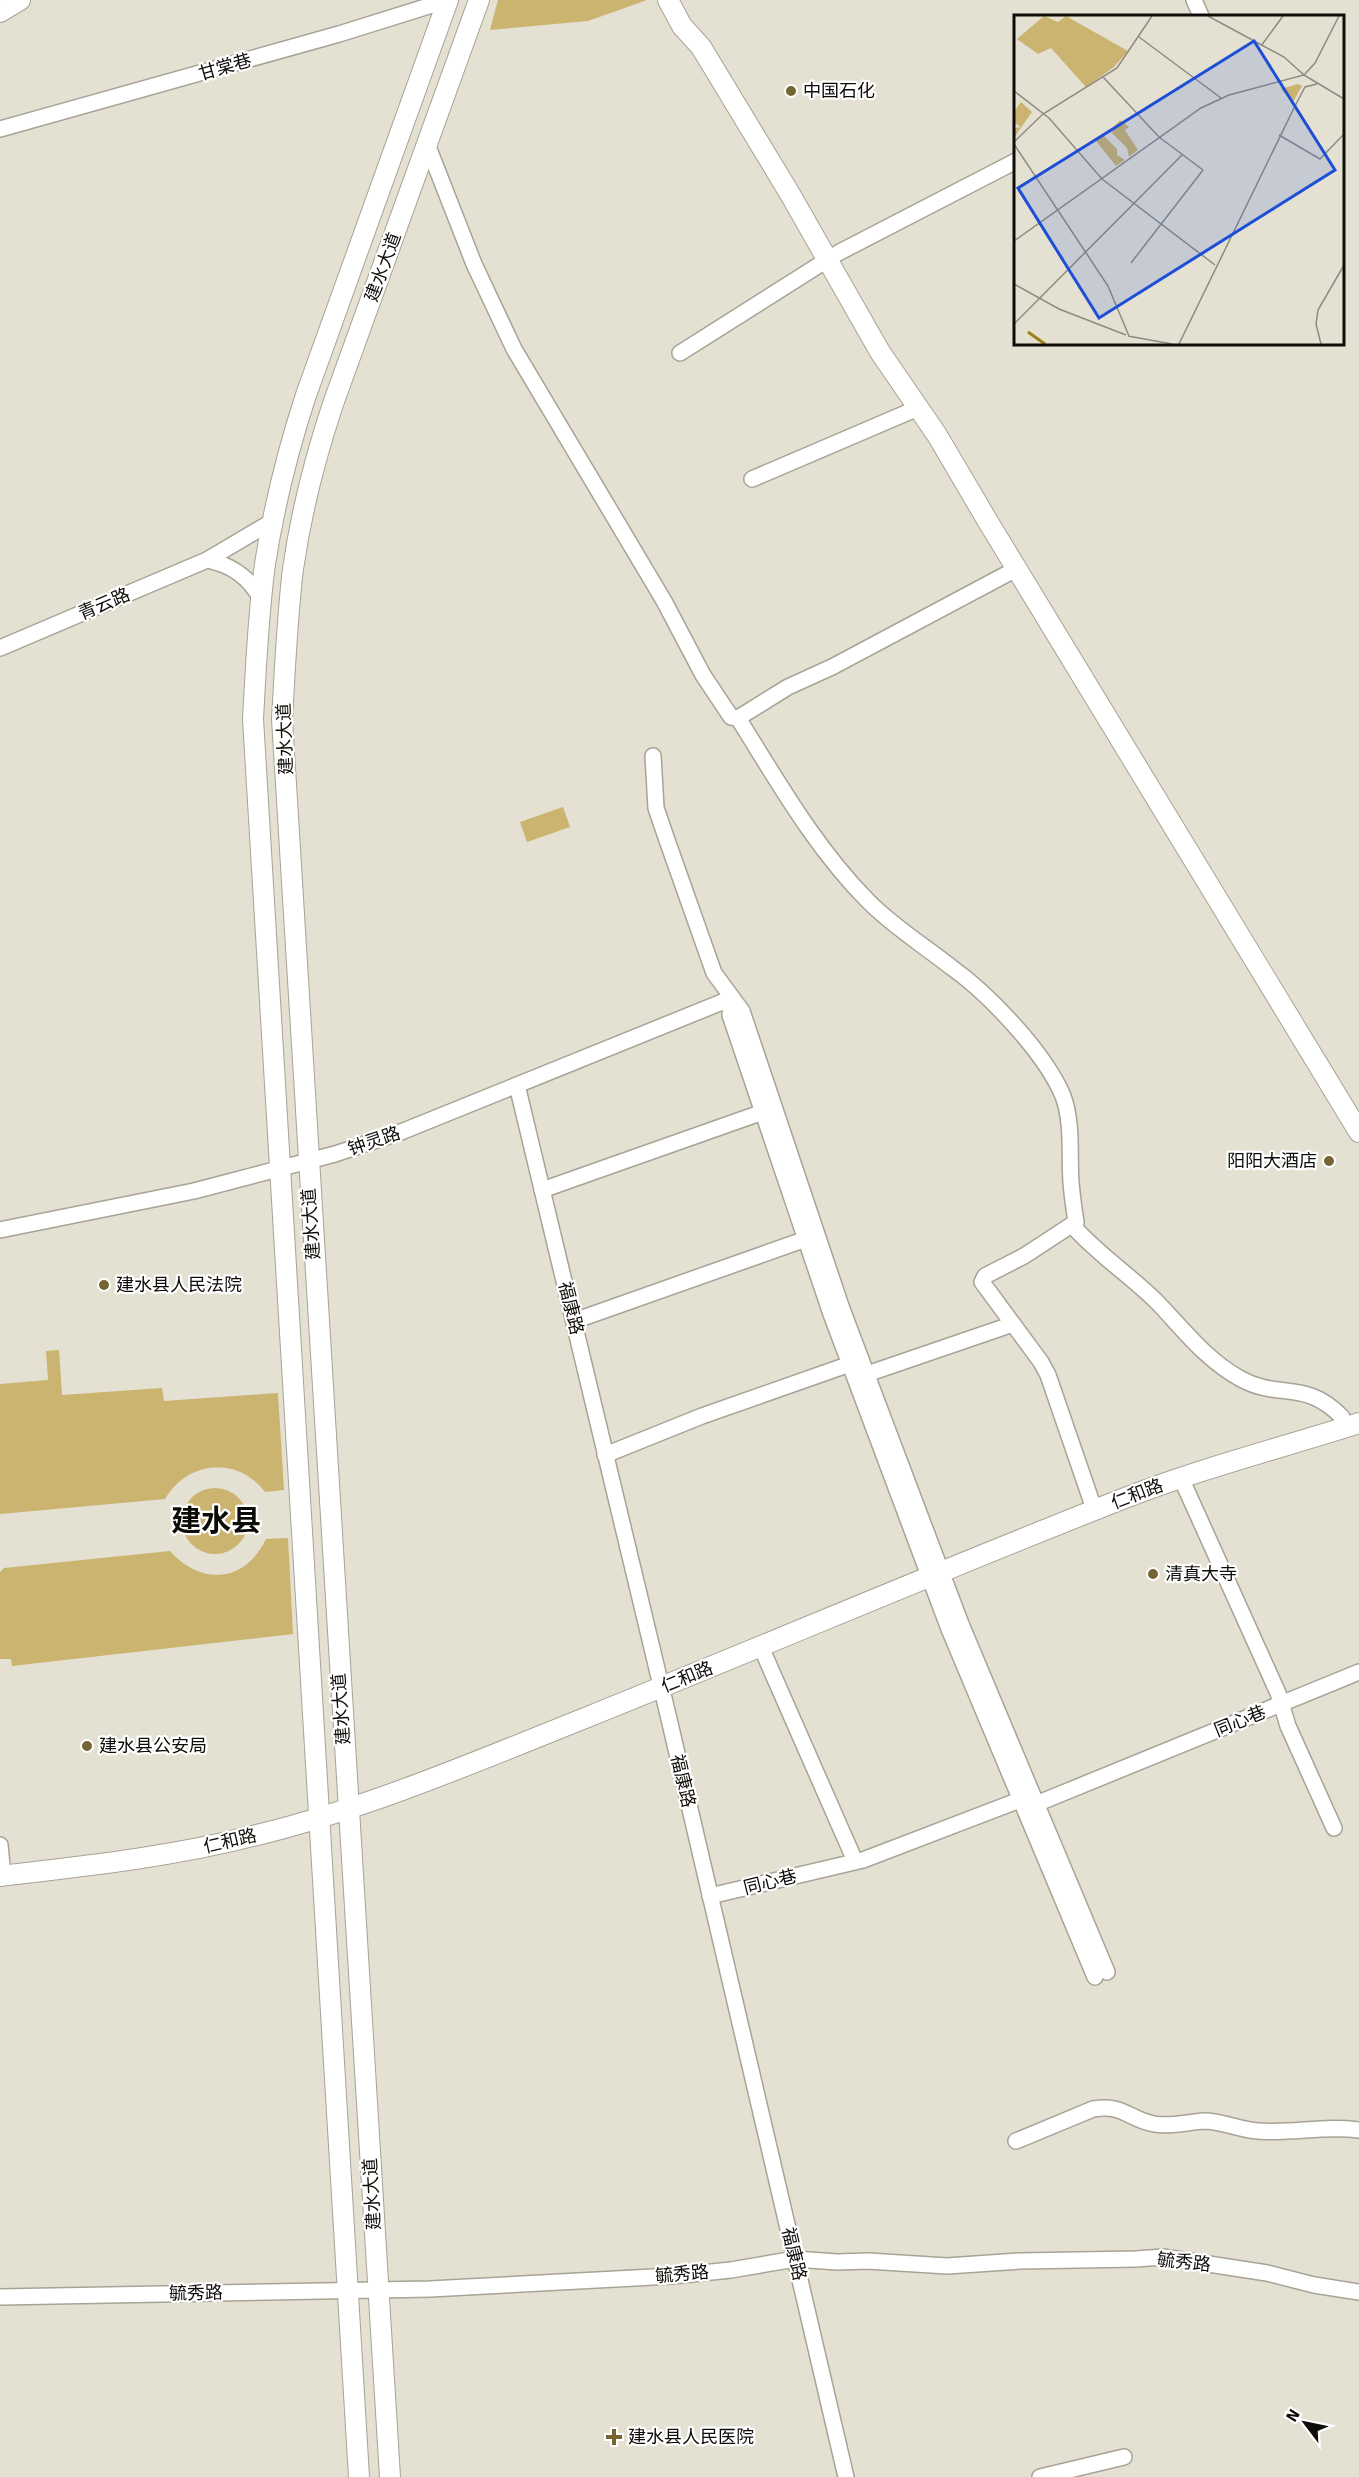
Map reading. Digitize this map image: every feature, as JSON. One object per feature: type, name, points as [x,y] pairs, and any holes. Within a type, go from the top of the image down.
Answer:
[{"type":"main road","points":[[0,12],[20,0]]},
{"type":"main road","name":"建水大道","points":[[359,2477],[253,719],[261,599],[273,521],[297,424],[448,0]]},
{"type":"main road","name":"建水大道","points":[[390,2477],[307,1162],[282,719],[293,569],[305,504],[324,432],[479,0]]},
{"type":"main road","points":[[668,0],[682,26],[701,47],[833,256],[947,429],[1109,710],[1359,1132]]},
{"type":"main road","points":[[681,0],[692,19],[711,40],[833,256],[880,352],[937,435],[1016,569],[1109,710],[1359,1110]]},
{"type":"main road","name":"仁和路","points":[[659,1681],[761,1647],[1091,1500],[1203,1458],[1353,1417]]},
{"type":"main road","name":"仁和路","points":[[1,1864],[105,1864],[192,1850],[459,1769],[659,1681],[933,1569],[1353,1417]]},
{"type":"street","name":"甘棠巷","points":[[0,129],[328,37],[448,0]]},
{"type":"street","points":[[1194,0],[1201,15]]},
{"type":"street","points":[[427,144],[474,264],[514,349],[664,601],[703,675],[731,717],[738,718],[788,687],[842,662],[1016,569]]},
{"type":"street","points":[[680,353],[833,256],[1014,162]]},
{"type":"street","points":[[752,479],[918,408]]},
{"type":"street","name":"青云路","points":[[0,648],[207,560],[273,521]]},
{"type":"street","points":[[207,560],[225,564],[239,572],[261,599]]},
{"type":"street","points":[[738,718],[792,806],[840,871],[894,925],[953,968],[987,999],[1017,1030],[1061,1092],[1066,1105],[1076,1222],[1024,1256],[983,1278],[982,1282],[1041,1362],[1048,1375],[1091,1500]]},
{"type":"street","points":[[653,756],[656,808],[668,843],[714,973],[742,1011],[842,1309],[867,1374],[933,1569]]},
{"type":"street","points":[[732,998],[730,1015],[850,1364],[1101,1974]]},
{"type":"street","name":"钟灵路","points":[[0,1230],[194,1191],[307,1162],[400,1132],[732,998]]},
{"type":"street","name":"福康路","points":[[517,1085],[846,2477]]},
{"type":"street","points":[[542,1190],[763,1112]]},
{"type":"street","points":[[1072,1225],[1088,1244],[1157,1301],[1192,1341],[1225,1369],[1255,1385],[1315,1396],[1353,1417]]},
{"type":"street","points":[[574,1320],[806,1239]]},
{"type":"street","points":[[867,1374],[1013,1324]]},
{"type":"street","points":[[605,1455],[680,1425],[850,1364]]},
{"type":"street","name":"同心巷","points":[[710,1896],[855,1862],[891,1851],[1281,1704],[1181,1478]]},
{"type":"street","points":[[761,1647],[855,1862]]},
{"type":"street","points":[[1334,1828],[1288,1726],[1281,1704],[1359,1672]]},
{"type":"street","points":[[1016,2141],[1093,2109],[1105,2107],[1122,2110],[1144,2121],[1157,2124],[1206,2121],[1239,2129],[1269,2132],[1334,2127],[1359,2130]]},
{"type":"street","name":"毓秀路","points":[[0,2297],[378,2290],[672,2276],[731,2270],[795,2259],[837,2262],[868,2260],[947,2266],[1020,2261],[1163,2257],[1267,2273],[1314,2285],[1359,2292]]},
{"type":"street","points":[[1040,2477],[1124,2457]]},
{"type":"shaded area","points":[[498,0],[647,0],[588,21],[490,30]]},
{"type":"shaded area","points":[[563,807],[570,827],[527,842],[520,822]]},
{"type":"shaded area","points":[[59,1350],[62,1395],[162,1388],[164,1401],[278,1393],[284,1490],[265,1492],[254,1480],[241,1472],[213,1467],[187,1476],[165,1499],[0,1514],[0,1384],[48,1380],[46,1351]]},
{"type":"shaded area","points":[[215,1488],[228,1490],[238,1498],[246,1508],[248,1521],[246,1534],[238,1544],[228,1552],[215,1554],[202,1552],[192,1544],[184,1534],[182,1521],[184,1508],[192,1498],[202,1490]]},
{"type":"shaded area","points":[[288,1538],[293,1634],[12,1666],[11,1659],[0,1659],[0,1572],[4,1568],[170,1551],[195,1570],[222,1575],[246,1564],[257,1554],[266,1539]]},
{"type":"place","name":"中国石化","points":[[791,91]]},
{"type":"place","name":"阳阳大酒店","points":[[1329,1161]]},
{"type":"place","name":"建水县人民法院","points":[[104,1285]]},
{"type":"place","name":"清真大寺","points":[[1153,1574]]},
{"type":"place","name":"建水县公安局","points":[[87,1746]]},
{"type":"place","name":"建水县人民医院","points":[[614,2437]]},
{"type":"district","name":"建水县","points":[[216,1521]]}]
